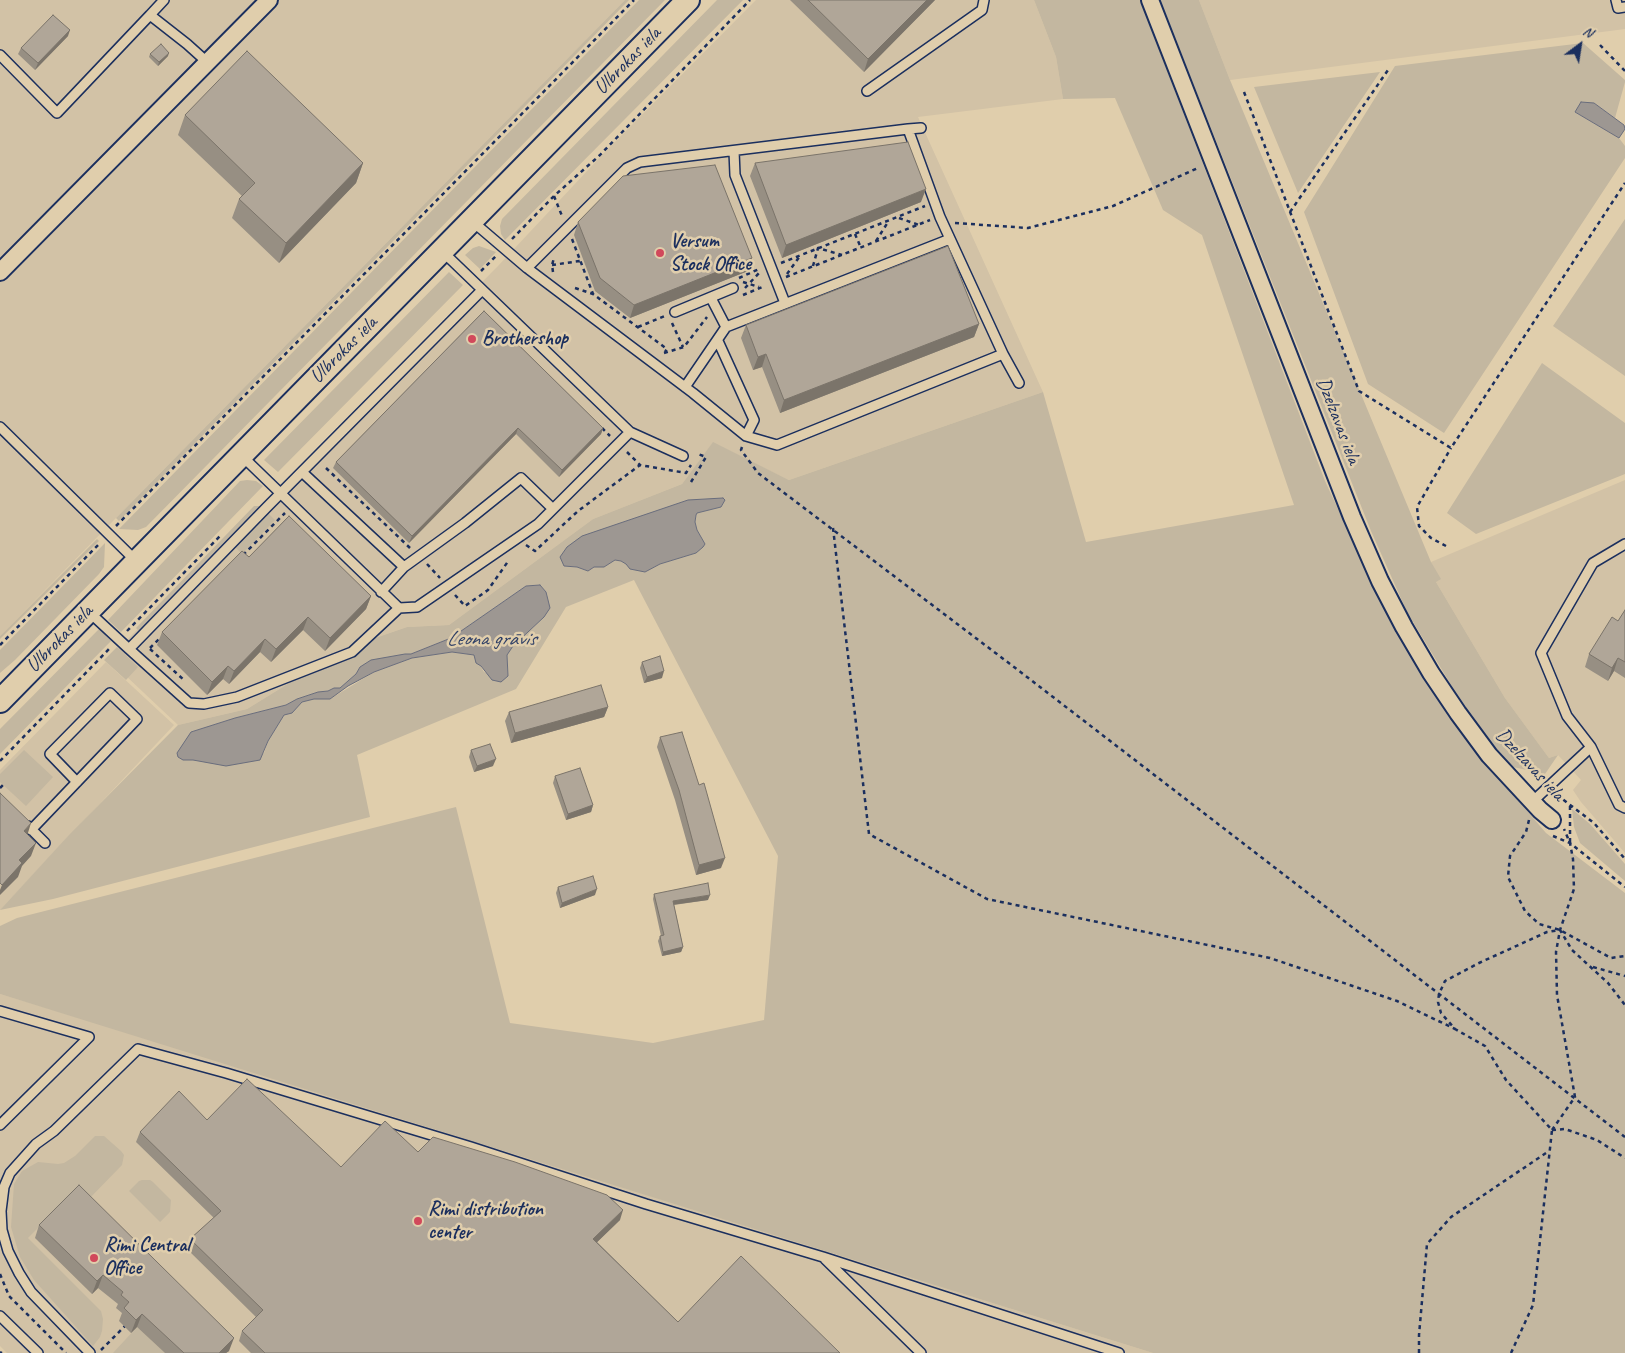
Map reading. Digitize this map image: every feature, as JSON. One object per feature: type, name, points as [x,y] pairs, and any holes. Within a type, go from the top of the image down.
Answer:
[{"type":"main road","name":"Ulbrokas iela","points":[[0,700],[688,0]]},
{"type":"street","points":[[0,272],[269,0]]},
{"type":"street","name":"Dzelzavas iela","points":[[1150,0],[1352,517],[1380,581],[1431,673],[1458,713],[1489,755],[1532,802],[1552,820]]},
{"type":"lane","points":[[0,55],[57,113],[164,0]]},
{"type":"lane","points":[[867,91],[982,10],[984,0]]},
{"type":"lane","points":[[1616,0],[1618,8],[1625,7]]},
{"type":"lane","points":[[150,15],[187,44],[206,62]]},
{"type":"lane","points":[[527,268],[627,168],[640,162],[921,128]]},
{"type":"lane","points":[[908,130],[942,222],[1003,354],[1019,383]]},
{"type":"lane","points":[[734,151],[735,175],[786,303]]},
{"type":"lane","points":[[472,220],[527,268],[685,387],[746,436],[777,445],[1003,354]]},
{"type":"lane","points":[[685,387],[726,328],[950,239]]},
{"type":"lane","points":[[442,251],[630,432],[683,456]]},
{"type":"lane","points":[[672,313],[711,298],[735,284]]},
{"type":"lane","points":[[129,649],[280,493],[482,290]]},
{"type":"lane","points":[[711,298],[726,328]]},
{"type":"lane","points":[[718,341],[754,420],[746,436]]},
{"type":"lane","points":[[0,427],[136,561]]},
{"type":"lane","points":[[88,610],[189,703],[204,704],[237,697],[352,652],[398,608],[417,607],[538,524],[630,432]]},
{"type":"lane","points":[[241,454],[398,608]]},
{"type":"lane","points":[[302,472],[404,567]]},
{"type":"lane","points":[[381,592],[404,567],[465,523],[522,478],[553,509]]},
{"type":"lane","points":[[1625,544],[1593,563],[1541,654],[1567,716],[1591,747],[1620,804],[1625,808]]},
{"type":"lane","points":[[32,830],[137,719],[110,692],[50,754],[77,782]]},
{"type":"lane","points":[[1532,802],[1591,747]]},
{"type":"lane","points":[[19,817],[45,843]]},
{"type":"lane","points":[[0,1011],[89,1037],[0,1125]]},
{"type":"lane","points":[[90,1353],[31,1292],[19,1273],[8,1251],[2,1230],[1,1211],[4,1187],[10,1173],[36,1144],[54,1131],[138,1049],[236,1076],[823,1257],[1119,1353]]},
{"type":"lane","points":[[823,1257],[922,1353]]},
{"type":"lane","points":[[0,1316],[38,1353]]},
{"type":"path","points":[[0,645],[634,0]]},
{"type":"path","points":[[1600,45],[1625,71]]},
{"type":"path","points":[[1290,212],[1388,70]]},
{"type":"path","points":[[1244,92],[1359,391],[1451,448]]},
{"type":"path","points":[[942,222],[1028,228],[1112,206],[1214,161]]},
{"type":"path","points":[[1446,546],[1431,538],[1419,526],[1417,507],[1451,448],[1625,183]]},
{"type":"path","points":[[554,196],[593,294]]},
{"type":"path","points":[[771,267],[925,206],[931,220],[786,277],[800,256]]},
{"type":"path","points":[[898,217],[919,225]]},
{"type":"path","points":[[875,242],[889,221]]},
{"type":"path","points":[[855,234],[861,248]]},
{"type":"path","points":[[818,248],[843,255]]},
{"type":"path","points":[[813,266],[818,248]]},
{"type":"path","points":[[554,257],[552,265],[556,278]]},
{"type":"path","points":[[552,265],[580,262]]},
{"type":"path","points":[[747,264],[750,273]]},
{"type":"path","points":[[735,284],[758,269],[762,270],[743,291],[741,296],[776,281]]},
{"type":"path","points":[[571,287],[593,294],[667,349],[655,365]]},
{"type":"path","points":[[664,353],[683,347],[709,316],[718,312]]},
{"type":"path","points":[[638,327],[672,313],[683,347]]},
{"type":"path","points":[[597,424],[640,465],[686,473],[698,454]]},
{"type":"path","points":[[746,436],[741,450],[758,473],[833,528],[1625,1137]]},
{"type":"path","points":[[683,456],[692,450],[706,457],[691,482]]},
{"type":"path","points":[[320,454],[326,468],[419,556],[465,606],[488,590],[510,558]]},
{"type":"path","points":[[520,546],[524,544],[535,551],[578,511],[640,465]]},
{"type":"path","points":[[313,482],[326,468]]},
{"type":"path","points":[[238,561],[293,504]]},
{"type":"path","points":[[278,519],[285,526]]},
{"type":"path","points":[[833,528],[869,834],[987,899],[1270,958],[1397,1001],[1485,1046],[1506,1080],[1552,1130]]},
{"type":"path","points":[[150,648],[163,635]]},
{"type":"path","points":[[139,639],[188,684]]},
{"type":"path","points":[[1545,789],[1570,803],[1594,823],[1625,858]]},
{"type":"path","points":[[1532,802],[1526,832],[1510,856],[1508,877],[1525,911],[1539,924],[1560,930],[1611,958],[1625,956]]},
{"type":"path","points":[[1511,1353],[1534,1305],[1552,1130],[1575,1097],[1557,996],[1556,952],[1560,930],[1574,889],[1574,859],[1570,843],[1570,803]]},
{"type":"path","points":[[1570,843],[1625,887]]},
{"type":"path","points":[[1455,1029],[1441,1013],[1438,1002],[1439,994],[1446,981],[1479,963],[1547,932],[1560,930]]},
{"type":"path","points":[[1560,930],[1572,950],[1608,983],[1625,1005]]},
{"type":"path","points":[[1592,967],[1625,976]]},
{"type":"path","points":[[1552,1130],[1565,1129],[1597,1140],[1625,1158]]},
{"type":"path","points":[[1419,1353],[1418,1335],[1427,1244],[1451,1217],[1550,1151]]},
{"type":"path","points":[[0,1274],[9,1296],[66,1353]]},
{"type":"path","points":[[98,1353],[125,1326]]},
{"type":"shaded area","points":[[0,0],[625,0],[0,636]]},
{"type":"shaded area","points":[[625,0],[629,0],[119,521],[116,518]]},
{"type":"shaded area","points":[[639,0],[665,0],[146,527],[138,530],[119,529]]},
{"type":"shaded area","points":[[717,0],[743,0],[505,240],[501,234],[500,226],[502,219]]},
{"type":"shaded area","points":[[756,0],[1034,0],[1056,57],[1063,99],[918,117],[1043,392],[789,480],[713,443],[682,484],[593,519],[449,625],[407,627],[346,648],[247,709],[178,725],[108,659],[498,266],[603,154]]},
{"type":"shaded area","points":[[1034,0],[1140,0],[1325,481],[1390,621],[1461,733],[1546,833],[1625,893],[1625,1353],[1153,1353],[0,994],[0,926],[17,918],[456,807],[510,1023],[653,1043],[764,1020],[778,856],[634,580],[566,607],[516,689],[357,755],[370,817],[53,899],[0,910],[69,835],[178,725],[247,709],[346,648],[407,627],[449,625],[593,519],[682,484],[713,442],[789,480],[1043,392],[1086,542],[1294,505],[1202,235],[1163,210],[1115,98],[1063,99],[1056,57]],"holes":[[[725,500],[721,507],[697,513],[695,522],[697,530],[705,544],[696,553],[660,564],[645,572],[615,560],[604,567],[594,567],[588,571],[577,567],[564,566]],[[540,585],[546,592],[549,608],[544,617],[513,646],[507,655],[508,676],[503,679],[484,672],[474,655],[452,652],[412,658],[374,672],[330,699],[314,699],[302,702],[292,712],[284,715],[268,741],[264,753],[183,760],[191,732],[286,705],[318,692],[340,688],[356,674],[360,667],[411,654],[451,638],[526,586]]]},
{"type":"shaded area","points":[[1160,0],[1199,0],[1230,80],[1431,562],[1441,579],[1436,582],[1505,698],[1549,758],[1558,755],[1545,774],[1513,767],[1500,754],[1456,693],[1407,612],[1371,531]]},
{"type":"shaded area","points":[[1199,0],[1625,0],[1625,29],[1230,80]]},
{"type":"shaded area","points":[[1583,43],[1625,82],[1615,118],[1594,103],[1575,112],[1619,138],[1625,146],[1625,158],[1444,433],[1368,384],[1304,212],[1395,66]]},
{"type":"shaded area","points":[[1380,72],[1298,193],[1254,87]]},
{"type":"shaded area","points":[[1625,219],[1625,376],[1553,326]]},
{"type":"shaded area","points":[[479,246],[496,252],[480,269],[465,255],[473,248]]},
{"type":"shaded area","points":[[449,272],[463,285],[278,472],[264,460]]},
{"type":"shaded area","points":[[1542,363],[1625,423],[1625,474],[1476,534],[1447,513]]},
{"type":"shaded area","points":[[1625,480],[1625,853],[1573,790],[1581,780],[1558,755],[1549,758],[1505,698],[1436,582],[1431,562]]},
{"type":"shaded area","points":[[240,481],[256,481],[263,486],[121,632],[108,620]]},
{"type":"shaded area","points":[[254,506],[260,506],[140,632],[136,628]]},
{"type":"shaded area","points":[[268,513],[275,520],[242,554],[234,546]]},
{"type":"shaded area","points":[[97,539],[99,541],[0,639],[0,636]]},
{"type":"shaded area","points":[[105,543],[104,567],[99,574],[0,673],[0,650]]},
{"type":"shaded area","points":[[99,629],[111,641],[0,754],[0,729]]},
{"type":"shaded area","points":[[117,647],[138,667],[126,680],[104,660]]},
{"type":"shaded area","points":[[106,662],[174,725],[0,910],[0,770]]},
{"type":"shaded area","points":[[24,750],[53,777],[26,806],[0,782],[0,774]]},
{"type":"shaded area","points":[[1572,809],[1590,824],[1625,864],[1625,881],[1580,843],[1574,827]]},
{"type":"shaded area","points":[[0,994],[1153,1353],[7,1353],[0,1346]]},
{"type":"shaded area","points":[[95,1136],[104,1136],[121,1151],[124,1155],[122,1165],[85,1203],[74,1192],[28,1238],[101,1311],[103,1319],[102,1331],[93,1346],[34,1280],[20,1257],[11,1227],[14,1184],[22,1171],[38,1162],[64,1163],[75,1156]]},
{"type":"shaded area","points":[[142,1180],[153,1182],[171,1200],[170,1212],[160,1222],[129,1191]]},
{"type":"shaded area","points":[[137,1327],[165,1353],[113,1353]]},
{"type":"water","points":[[1581,102],[1594,103],[1624,125],[1625,129],[1619,138],[1575,112]]},
{"type":"water","points":[[723,498],[725,500],[721,507],[697,513],[696,515],[697,530],[705,544],[703,547],[696,553],[660,564],[645,572],[630,569],[621,561],[615,560],[604,567],[594,567],[588,571],[577,567],[564,566],[560,557],[567,547],[582,536],[688,500]]},
{"type":"water","name":"Leona grāvis","points":[[540,585],[546,592],[550,608],[544,617],[513,646],[507,655],[508,676],[501,682],[492,680],[481,666],[476,663],[474,655],[452,652],[412,658],[374,672],[348,686],[330,699],[314,699],[302,702],[292,713],[284,715],[268,741],[260,760],[226,766],[183,760],[178,757],[177,753],[191,732],[286,705],[318,692],[340,688],[356,674],[360,667],[371,660],[411,654],[451,638],[526,586]]},
{"type":"building","points":[[808,0],[927,0],[868,59]]},
{"type":"building","points":[[53,15],[70,30],[38,63],[21,48]]},
{"type":"building","points":[[161,44],[169,53],[159,62],[150,54]]},
{"type":"building","points":[[247,51],[363,163],[286,243],[239,199],[255,183],[185,115]]},
{"type":"building","points":[[908,142],[926,189],[786,245],[755,163]]},
{"type":"building","name":"Versum Stock Office","points":[[715,165],[752,258],[634,305],[600,278],[578,222],[623,176]]},
{"type":"building","points":[[948,246],[979,324],[784,400],[766,354],[758,357],[746,325]]},
{"type":"building","points":[[484,311],[603,428],[562,470],[518,428],[412,536],[336,462]]},
{"type":"building","points":[[289,516],[371,596],[330,638],[308,617],[276,649],[265,639],[234,671],[228,666],[212,682],[162,632],[242,551],[249,557]]},
{"type":"building","points":[[1625,610],[1625,662],[1618,658],[1612,668],[1589,654],[1612,617],[1618,621]]},
{"type":"building","points":[[660,656],[664,671],[647,677],[642,662]]},
{"type":"building","points":[[601,685],[608,707],[515,733],[509,712]]},
{"type":"building","points":[[682,732],[699,785],[704,783],[725,858],[699,865],[679,790],[660,737]]},
{"type":"building","points":[[490,744],[496,759],[477,766],[471,750]]},
{"type":"building","points":[[580,768],[593,805],[568,814],[555,776]]},
{"type":"building","points":[[0,793],[31,823],[24,831],[36,843],[19,860],[22,863],[2,885],[0,883]]},
{"type":"building","points":[[593,876],[597,889],[562,903],[558,887]]},
{"type":"building","points":[[708,883],[710,895],[673,901],[683,947],[663,952],[660,936],[664,935],[654,894]]},
{"type":"building","name":"Rimi distribution center","points":[[247,1079],[341,1167],[385,1121],[418,1152],[433,1137],[515,1162],[607,1195],[623,1210],[593,1239],[678,1322],[741,1256],[840,1353],[265,1353],[242,1331],[263,1310],[190,1239],[221,1211],[140,1132],[179,1091],[207,1120]]},
{"type":"building","name":"Rimi Central Office","points":[[79,1185],[234,1338],[219,1353],[184,1353],[142,1314],[136,1320],[124,1308],[129,1302],[121,1295],[123,1292],[103,1275],[97,1281],[39,1225]]},
{"type":"place","name":"Versum Stock Office","points":[[660,253]]},
{"type":"place","name":"Brothershop","points":[[472,339]]},
{"type":"place","name":"Rimi distribution center","points":[[418,1221]]},
{"type":"place","name":"Rimi Central Office","points":[[94,1258]]}]
